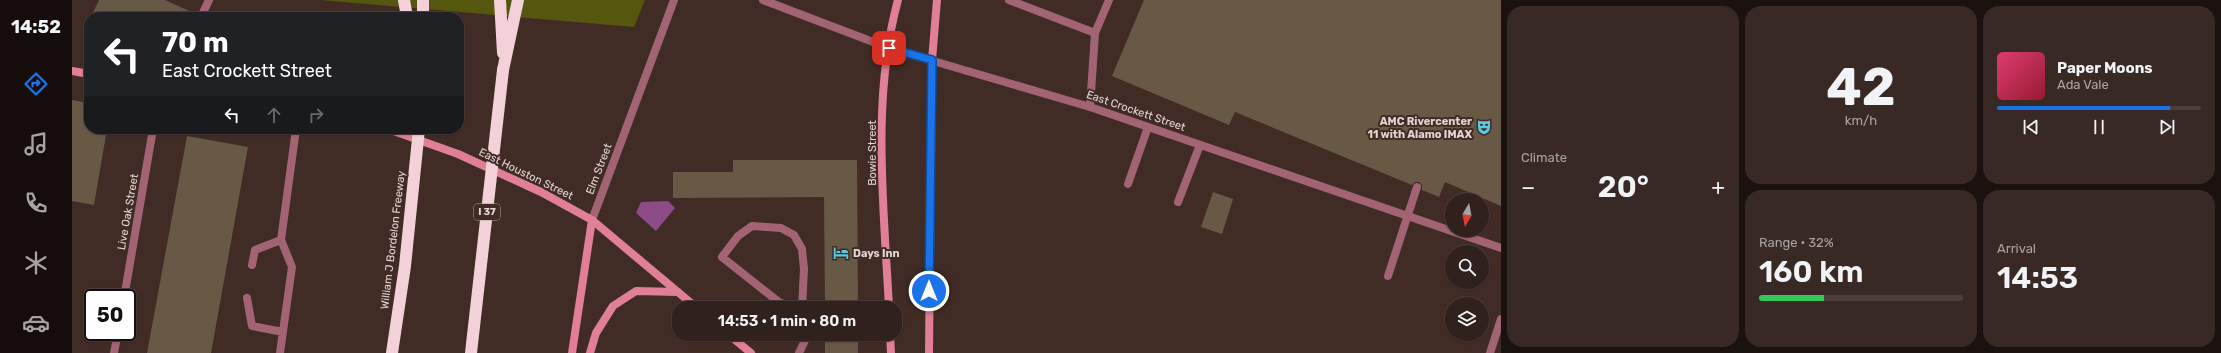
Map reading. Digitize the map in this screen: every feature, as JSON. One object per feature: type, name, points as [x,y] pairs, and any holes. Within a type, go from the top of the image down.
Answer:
[{"type":"highway","points":[[404,0],[406,12]]},
{"type":"highway","points":[[423,0],[423,12]]},
{"type":"highway","name":"I 37","points":[[471,353],[504,70],[500,0]]},
{"type":"highway","points":[[504,70],[518,0]]},
{"type":"highway","name":"William J Bordelon Freeway","points":[[392,353],[406,266],[419,134]]},
{"type":"main road","name":"Bowie Street","points":[[889,301],[883,195],[883,105],[889,48],[898,0]]},
{"type":"main road","points":[[929,353],[932,60],[937,0]]},
{"type":"main road","points":[[72,71],[84,73]]},
{"type":"main road","name":"East Houston Street","points":[[402,134],[458,154],[541,192],[592,220],[689,301]]},
{"type":"main road","name":"Elm Street","points":[[572,353],[592,220]]},
{"type":"main road","points":[[590,353],[596,333],[613,306],[636,291],[678,292]]},
{"type":"main road","points":[[736,341],[751,353]]},
{"type":"main road","points":[[890,341],[891,353]]},
{"type":"street","points":[[203,12],[209,0]]},
{"type":"street","name":"Elm Street","points":[[592,220],[674,0]]},
{"type":"street","name":"East Crockett Street","points":[[763,0],[889,48],[1090,107],[1501,248]]},
{"type":"street","points":[[1009,0],[1095,33]]},
{"type":"street","points":[[1090,107],[1095,33],[1109,0]]},
{"type":"street","points":[[1128,184],[1148,127]]},
{"type":"street","name":"Live Oak Street","points":[[126,289],[152,134]]},
{"type":"street","points":[[280,353],[292,267],[281,240],[295,134]]},
{"type":"street","points":[[1178,202],[1200,145]]},
{"type":"street","points":[[1388,276],[1417,187]]},
{"type":"street","points":[[752,226],[781,228],[794,235],[802,248],[804,269],[801,308],[780,303],[722,257],[738,236],[752,226]]},
{"type":"street","points":[[252,265],[255,250],[281,240]]},
{"type":"street","points":[[247,298],[252,326],[283,332]]},
{"type":"street","points":[[1490,353],[1501,319]]},
{"type":"street","points":[[114,353],[116,341]]},
{"type":"street","points":[[800,353],[805,341]]},
{"type":"shaded area","points":[[320,0],[645,0],[634,27]]},
{"type":"shaded area","points":[[668,201],[675,208],[656,231],[636,213],[641,202]]},
{"type":"building","points":[[99,0],[165,0],[192,12],[93,12]]},
{"type":"building","points":[[1144,0],[1501,0],[1501,206],[1489,201],[1489,193],[1471,193],[1445,182],[1439,197],[1422,190],[1422,185],[1419,182],[1415,182],[1412,185],[1235,112],[1229,125],[1112,76]]},
{"type":"building","points":[[72,100],[84,102],[84,134],[106,134],[94,205],[72,201]]},
{"type":"building","points":[[187,136],[248,147],[211,353],[147,353]]},
{"type":"building","name":"Days Inn","points":[[733,160],[857,160],[858,301],[825,301],[824,197],[673,198],[673,172],[733,172]]},
{"type":"building","points":[[1213,192],[1233,199],[1222,234],[1201,227]]},
{"type":"building","points":[[825,341],[858,341],[858,353],[825,353]]},
{"type":"place","name":"AMC Rivercenter 11 with Alamo IMAX","points":[[1484,127]]},
{"type":"place","name":"Days Inn","points":[[841,253]]},
{"type":"route","points":[[889,48],[932,60],[929,291]]}]
